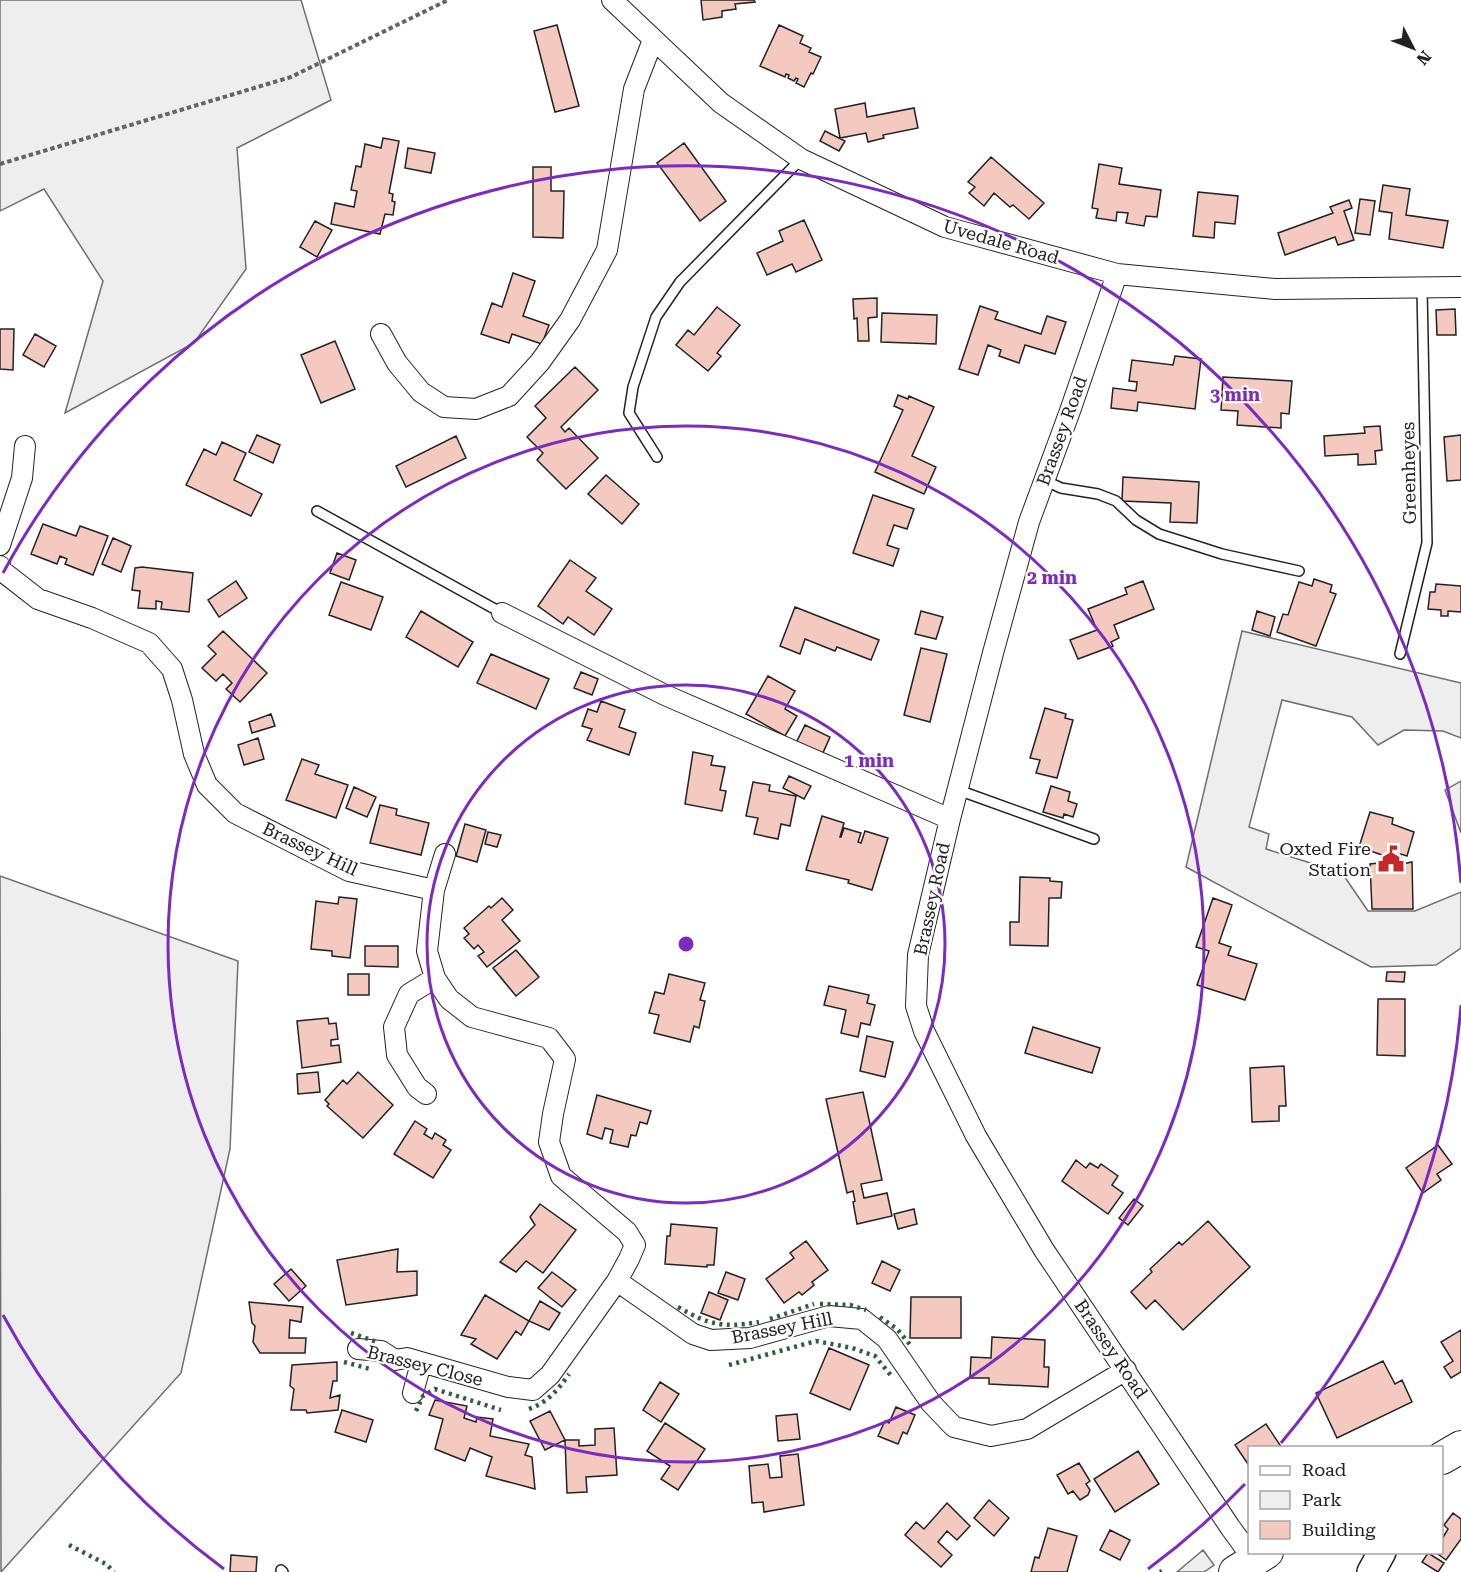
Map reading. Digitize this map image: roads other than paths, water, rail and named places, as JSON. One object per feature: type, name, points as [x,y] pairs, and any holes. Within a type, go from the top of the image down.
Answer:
[{"type":"main road","points":[[1443,1457],[1461,1447]]},
{"type":"main road","points":[[1371,1572],[1381,1554]]},
{"type":"street","name":"Uvedale Road","points":[[612,0],[721,103],[801,159],[945,227],[1117,274],[1275,290],[1461,287]]},
{"type":"street","points":[[381,334],[397,363],[421,393],[444,407],[476,409],[509,396],[540,362],[570,320],[606,250],[634,89],[652,40]]},
{"type":"street","name":"Brassey Road","points":[[1117,274],[1071,411],[1029,522],[950,819],[918,955],[916,1006],[924,1031],[976,1136],[1044,1250],[1252,1562]]},
{"type":"street","points":[[0,545],[22,478],[26,446]]},
{"type":"street","name":"Brassey Hill","points":[[0,566],[2,571],[38,599],[92,618],[148,643],[172,669],[182,700],[194,754],[207,786],[235,813],[349,871],[434,890]]},
{"type":"street","points":[[502,613],[665,695],[950,819]]},
{"type":"street","points":[[445,854],[434,890],[427,951],[435,978],[449,999],[472,1017],[549,1038],[565,1059],[549,1142],[561,1176],[627,1232],[635,1245],[617,1281]]},
{"type":"street","points":[[426,1094],[417,1087],[397,1055],[394,1027],[408,994],[435,978]]},
{"type":"street","name":"Brassey Hill","points":[[617,1281],[693,1334],[711,1340],[750,1338],[829,1316],[862,1319],[887,1339],[931,1403],[954,1427],[992,1436],[1027,1429],[1126,1370]]},
{"type":"street","name":"Brassey Close","points":[[358,1349],[381,1351],[395,1360],[407,1358],[508,1387],[533,1390],[550,1375],[617,1281]]},
{"type":"street","points":[[413,1393],[421,1363]]},
{"type":"lane","points":[[657,457],[629,413],[633,387],[656,316],[680,282],[801,159]]},
{"type":"lane","name":"Greenheyes","points":[[1400,654],[1427,543],[1422,288]]},
{"type":"lane","points":[[1044,480],[1061,488],[1098,494],[1116,501],[1136,520],[1159,534],[1222,555],[1299,571]]},
{"type":"lane","points":[[317,511],[502,613]]},
{"type":"lane","points":[[958,790],[1094,839]]},
{"type":"place","name":"Oxted Fire Station","points":[[1391,859]]}]
